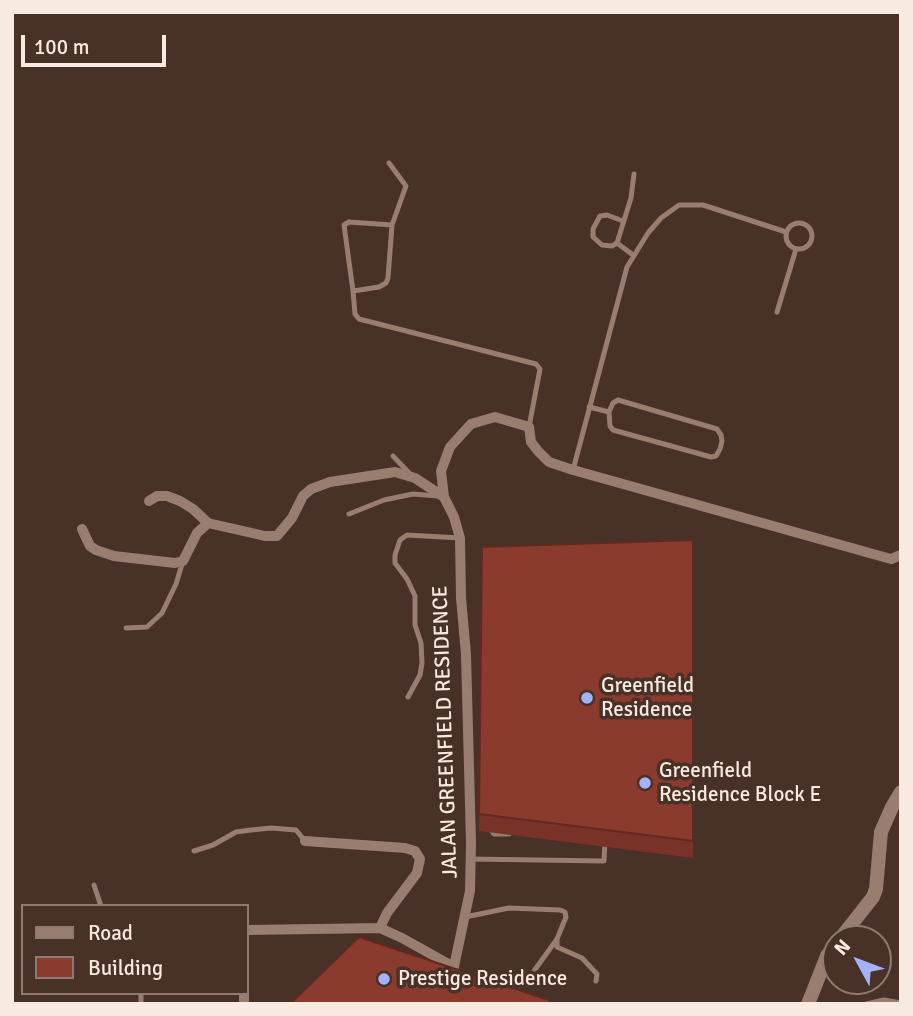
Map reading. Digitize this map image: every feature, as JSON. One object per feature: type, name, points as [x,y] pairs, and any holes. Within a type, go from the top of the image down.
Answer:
[{"type":"main road","points":[[851,925],[873,897],[877,883],[881,832],[901,792]]},
{"type":"main road","points":[[808,1004],[822,969]]},
{"type":"street","points":[[444,497],[441,471],[450,447],[471,424],[495,416],[529,426],[531,442],[538,452],[549,461],[573,470],[891,559],[901,555]]},
{"type":"street","points":[[149,501],[156,496],[167,496],[193,509],[208,523],[251,534],[276,536],[292,518],[303,496],[311,489],[330,482],[395,472],[415,478],[444,497]]},
{"type":"street","name":"JALAN GREENFIELD RESIDENCE","points":[[444,497],[460,538],[461,598],[466,653],[470,859],[470,891],[446,1004]]},
{"type":"street","points":[[82,529],[90,546],[96,550],[114,556],[175,563],[183,561],[197,533],[208,523]]},
{"type":"street","points":[[305,842],[405,848],[415,851],[420,859],[417,873],[387,913],[380,928]]},
{"type":"street","points":[[248,930],[380,928],[454,967]]},
{"type":"lane","points":[[354,291],[379,287],[386,283],[388,278],[392,225],[406,186],[389,163]]},
{"type":"lane","points":[[623,221],[607,215],[600,216],[593,229],[593,236],[602,245],[612,246],[617,243],[631,198],[634,174]]},
{"type":"lane","points":[[573,470],[622,281],[633,255],[661,218],[679,205],[703,205],[786,232]]},
{"type":"lane","points":[[392,225],[348,222],[344,225],[355,314],[359,319],[536,364],[540,372],[529,426]]},
{"type":"lane","points":[[797,223],[805,224],[812,237],[810,244],[796,249],[790,246],[786,240],[786,232],[790,226],[797,223]]},
{"type":"lane","points":[[617,243],[633,255]]},
{"type":"lane","points":[[777,312],[796,249]]},
{"type":"lane","points":[[618,400],[717,429],[721,435],[720,449],[716,456],[711,457],[612,430],[609,412],[613,403],[618,400]]},
{"type":"lane","points":[[589,407],[609,412]]},
{"type":"lane","points":[[393,456],[415,478]]},
{"type":"lane","points":[[349,514],[384,500],[413,494],[444,497]]},
{"type":"lane","points":[[408,697],[420,675],[421,643],[415,625],[415,596],[395,563],[395,555],[400,540],[407,535],[460,538]]},
{"type":"lane","points":[[127,628],[147,627],[162,614],[183,561]]},
{"type":"lane","points":[[491,816],[490,829],[494,834],[522,835]]},
{"type":"lane","points":[[194,851],[213,845],[236,832],[271,828],[296,830],[305,842]]},
{"type":"lane","points":[[470,859],[604,862],[605,838]]},
{"type":"lane","points":[[94,885],[100,904]]},
{"type":"lane","points":[[465,917],[509,908],[565,912],[566,917],[557,939],[534,971]]},
{"type":"lane","points":[[557,939],[557,947],[582,958],[592,967],[597,974],[596,981]]},
{"type":"lane","points":[[866,1004],[884,1000],[901,1003]]},
{"type":"building","name":"Greenfield Residence","points":[[693,540],[693,841],[479,814],[482,547]]},
{"type":"building","points":[[359,937],[549,1000],[549,1004],[290,1004]]},
{"type":"place","name":"Greenfield Residence","points":[[587,698]]},
{"type":"place","name":"Greenfield Residence Block E","points":[[645,783]]},
{"type":"place","name":"Prestige Residence","points":[[384,979]]}]
